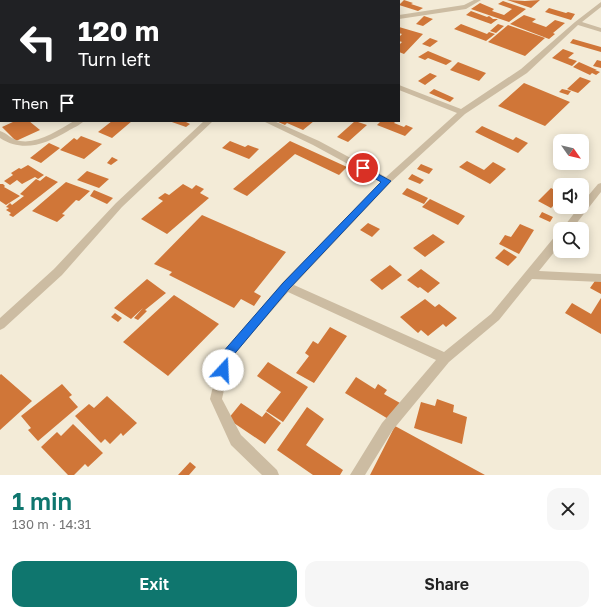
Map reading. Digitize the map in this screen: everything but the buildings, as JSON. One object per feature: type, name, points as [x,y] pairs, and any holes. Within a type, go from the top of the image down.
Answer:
[{"type":"street","points":[[400,17],[466,7],[478,0]]},
{"type":"street","points":[[272,475],[236,440],[216,399],[226,356],[286,286],[387,181],[462,112],[524,71],[577,23],[601,4]]},
{"type":"street","points":[[577,23],[601,30]]},
{"type":"street","points":[[400,87],[462,112]]},
{"type":"street","points":[[0,134],[8,140],[28,145],[45,140],[78,122]]},
{"type":"street","points":[[0,325],[58,272],[119,206],[208,122]]},
{"type":"street","points":[[269,122],[316,143],[387,181]]},
{"type":"street","points":[[573,222],[601,186]]},
{"type":"street","points":[[357,475],[387,428],[445,358],[495,317],[553,247]]},
{"type":"street","points":[[531,275],[601,278]]},
{"type":"street","points":[[286,286],[445,358]]},
{"type":"route","points":[[223,370],[226,356],[286,286],[387,181],[363,168]]}]
